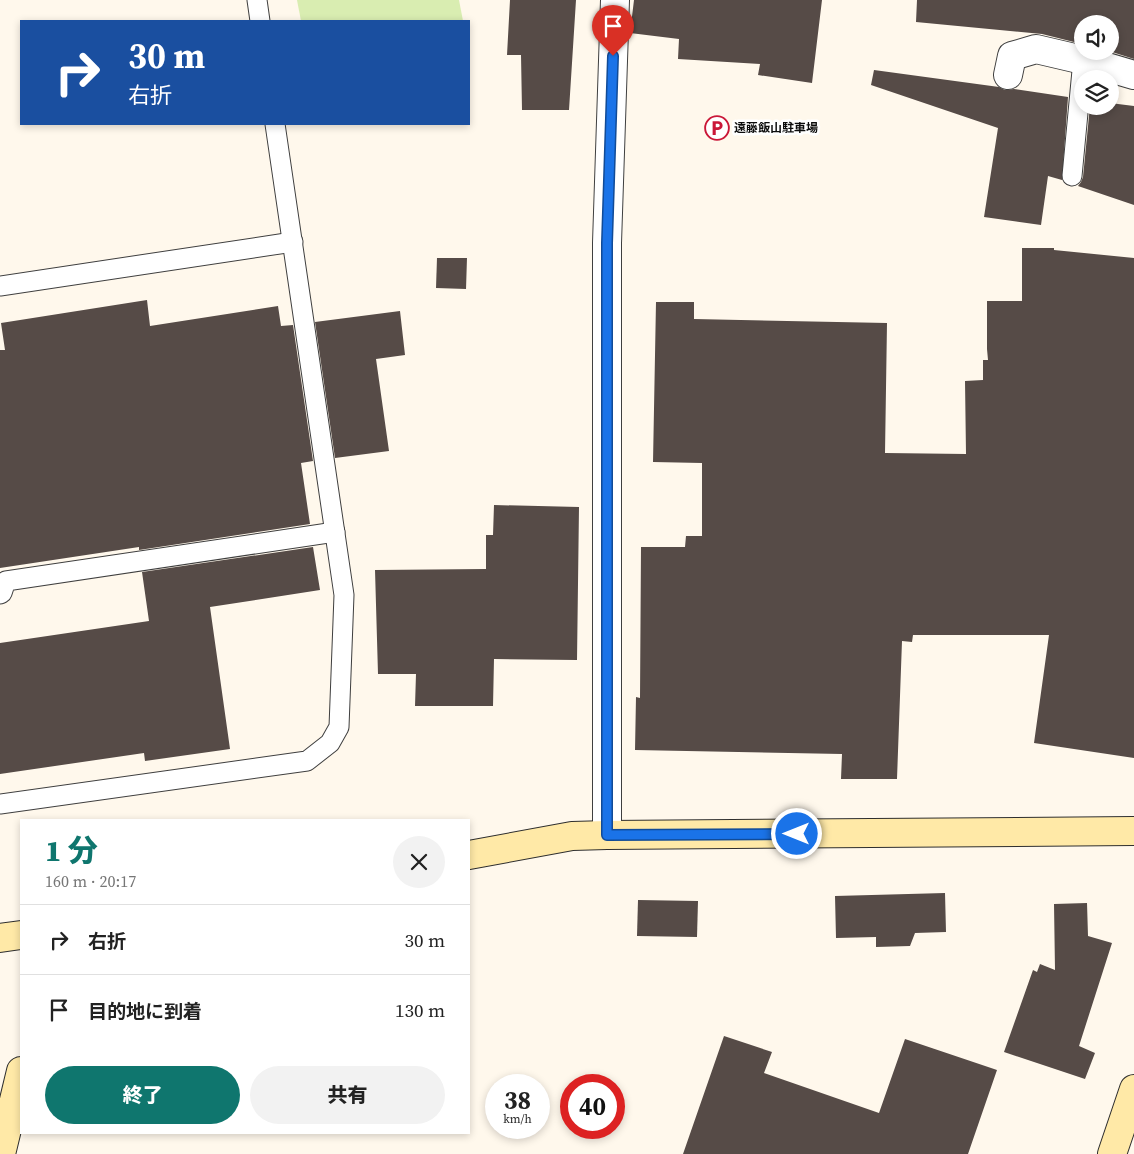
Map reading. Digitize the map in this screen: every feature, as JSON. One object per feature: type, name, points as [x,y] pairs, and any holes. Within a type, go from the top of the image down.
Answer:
[{"type":"street","points":[[607,835],[607,243],[615,0]]},
{"type":"street","points":[[1008,75],[1012,56],[1036,49],[1074,58]]},
{"type":"street","points":[[1083,60],[1134,75]]},
{"type":"street","points":[[470,855],[572,836],[1134,831]]},
{"type":"street","points":[[0,938],[20,935]]},
{"type":"street","points":[[1,1154],[20,1075]]},
{"type":"street","points":[[1112,1154],[1134,1089]]},
{"type":"lane","points":[[257,0],[260,20]]},
{"type":"lane","points":[[1072,176],[1083,60]]},
{"type":"lane","points":[[0,804],[307,761],[330,743],[339,726],[344,595],[275,125]]},
{"type":"lane","points":[[0,286],[293,242]]},
{"type":"lane","points":[[0,594],[6,581],[335,532]]},
{"type":"green space","points":[[297,0],[459,0],[463,20],[301,20]]},
{"type":"building","points":[[510,0],[576,0],[569,110],[522,110],[521,55],[507,55]]},
{"type":"building","points":[[634,0],[822,0],[812,83],[758,75],[760,64],[678,59],[679,39],[630,33]]},
{"type":"building","points":[[917,0],[1134,0],[1134,59],[1119,54],[1119,15],[1074,15],[1074,42],[1042,34],[916,22]]},
{"type":"building","points":[[874,70],[999,87],[1005,90],[1014,89],[1068,97],[1062,180],[1048,176],[1041,225],[984,217],[998,128],[871,85]]},
{"type":"building","points":[[1119,104],[1134,106],[1134,205],[1078,186],[1083,177],[1089,115],[1119,115]]},
{"type":"building","points":[[1022,248],[1054,248],[1054,250],[1134,258],[1134,758],[1034,743],[1049,635],[913,635],[912,642],[902,641],[897,779],[841,779],[842,754],[635,750],[636,697],[640,698],[641,547],[685,547],[686,536],[702,536],[702,463],[653,462],[656,302],[694,302],[694,319],[887,323],[885,453],[966,454],[965,381],[983,380],[983,360],[988,360],[987,301],[1022,301]]},
{"type":"building","points":[[437,258],[467,258],[466,289],[436,288]]},
{"type":"building","points":[[147,300],[150,326],[278,306],[281,326],[293,325],[313,461],[301,463],[310,524],[139,550],[139,547],[0,568],[0,350],[5,350],[1,323]]},
{"type":"building","points":[[400,311],[405,355],[376,359],[389,451],[335,458],[315,322]]},
{"type":"building","points":[[494,505],[579,507],[577,660],[494,659],[493,706],[415,706],[416,674],[378,674],[375,570],[486,569],[486,535],[493,535]]},
{"type":"building","points":[[313,547],[320,590],[210,607],[230,749],[145,761],[144,753],[0,774],[0,643],[149,621],[142,572]]},
{"type":"building","points":[[945,893],[946,932],[915,933],[910,946],[876,947],[876,937],[836,938],[835,896]]},
{"type":"building","points":[[638,900],[698,901],[697,937],[637,936]]},
{"type":"building","points":[[1087,903],[1088,936],[1112,943],[1079,1046],[1095,1053],[1085,1079],[1004,1052],[1033,970],[1037,972],[1040,964],[1055,970],[1054,904]]},
{"type":"building","points":[[724,1036],[772,1052],[764,1073],[879,1113],[905,1039],[997,1070],[968,1154],[683,1154]]},
{"type":"place","name":"遠藤飯山駐車場","points":[[717,128]]},
{"type":"route","points":[[613,56],[607,243],[607,835],[797,834]]}]
